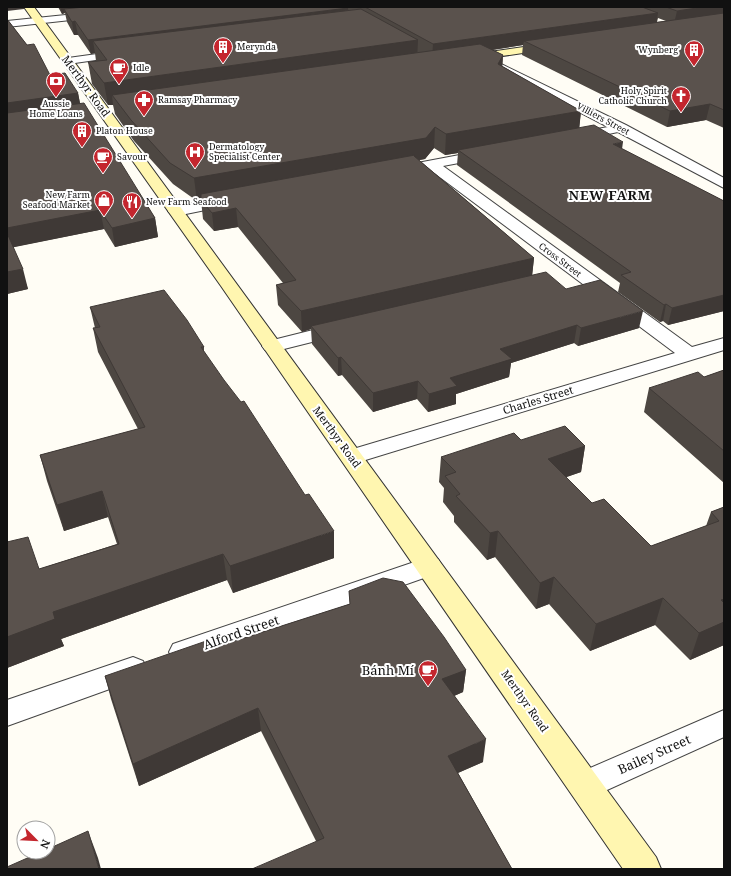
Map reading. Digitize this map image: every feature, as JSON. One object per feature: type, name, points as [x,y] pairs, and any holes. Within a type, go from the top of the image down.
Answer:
[{"type":"street","name":"Merthyr Road","points":[[29,7],[68,61],[111,110],[176,211],[644,869]]},
{"type":"street","points":[[7,24],[104,14]]},
{"type":"street","points":[[460,59],[559,45]]},
{"type":"street","points":[[68,61],[136,52]]},
{"type":"street","name":"Villiers Street","points":[[480,56],[621,128],[724,184]]},
{"type":"street","points":[[90,114],[111,110]]},
{"type":"street","points":[[560,140],[621,128]]},
{"type":"street","points":[[385,173],[499,151]]},
{"type":"street","name":"Cross Street","points":[[431,164],[689,354]]},
{"type":"street","points":[[176,211],[245,198]]},
{"type":"street","points":[[555,279],[578,273]]},
{"type":"street","points":[[272,346],[356,326]]},
{"type":"street","name":"Charles Street","points":[[351,457],[724,344]]},
{"type":"street","name":"Alford Street","points":[[7,712],[429,566]]},
{"type":"street","name":"Bailey Street","points":[[585,785],[724,723]]},
{"type":"building","points":[[85,7],[348,8],[88,40],[75,21],[72,22],[64,9]]},
{"type":"building","points":[[365,7],[642,7],[658,13],[433,44]]},
{"type":"building","points":[[666,7],[703,7],[677,11]]},
{"type":"building","points":[[361,9],[418,40],[104,83],[88,62],[107,60],[93,41]]},
{"type":"building","points":[[724,13],[724,110],[710,104],[670,111],[524,41]]},
{"type":"building","points":[[7,19],[27,45],[34,44],[50,75],[65,73],[78,93],[7,103]]},
{"type":"building","points":[[480,44],[503,55],[498,64],[581,111],[446,134],[435,127],[426,138],[194,178],[170,163],[131,120],[112,95]]},
{"type":"building","points":[[84,103],[155,218],[112,228],[100,210],[7,228],[7,113]]},
{"type":"building","points":[[594,125],[623,142],[613,144],[724,201],[724,295],[672,308],[666,304],[664,305],[621,275],[631,272],[458,150]]},
{"type":"building","points":[[415,155],[414,156],[534,258],[301,311],[276,285],[296,280],[236,208],[212,213],[201,200],[201,194]]},
{"type":"building","points":[[7,233],[23,269],[7,272]]},
{"type":"building","points":[[546,272],[566,289],[600,280],[643,311],[581,328],[577,325],[500,349],[512,359],[450,378],[457,386],[429,394],[418,381],[373,393],[341,357],[338,358],[311,326]]},
{"type":"building","points":[[164,290],[187,320],[204,347],[201,347],[224,380],[241,402],[244,401],[305,495],[309,494],[334,531],[230,566],[223,554],[53,612],[55,619],[7,637],[7,542],[28,537],[39,569],[119,544],[102,491],[57,505],[40,455],[145,427],[93,328],[100,327],[90,307]]},
{"type":"building","points":[[724,370],[724,451],[649,388],[698,372],[704,377]]},
{"type":"building","points":[[565,426],[585,446],[548,459],[592,503],[604,499],[651,546],[719,521],[711,512],[724,507],[724,599],[721,600],[724,603],[724,622],[699,633],[663,598],[596,624],[554,577],[540,583],[498,531],[490,533],[456,496],[460,494],[445,476],[456,472],[441,457],[514,433],[521,440]]},
{"type":"building","points":[[383,578],[403,582],[444,637],[466,670],[442,679],[486,739],[448,756],[512,869],[252,869],[324,838],[258,708],[133,764],[105,676],[209,640],[213,648],[350,604],[349,591]]},
{"type":"building","points":[[88,831],[99,869],[7,869],[7,867],[23,860],[56,860],[56,845]]},
{"type":"place","name":"Merynda","points":[[223,64]]},
{"type":"place","name":"'Wynberg'","points":[[694,67]]},
{"type":"place","name":"Idle","points":[[119,85]]},
{"type":"place","name":"Aussie Home Loans","points":[[56,98]]},
{"type":"place","name":"Holy Spirit Catholic Church","points":[[681,113]]},
{"type":"place","name":"Ramsay Pharmacy","points":[[144,117]]},
{"type":"place","name":"Platon House","points":[[82,148]]},
{"type":"place","name":"Dermatology Specialist Center","points":[[195,169]]},
{"type":"place","name":"Savour","points":[[103,174]]},
{"type":"place","name":"New Farm Seafood Market","points":[[104,217]]},
{"type":"place","name":"New Farm Seafood","points":[[132,219]]},
{"type":"place","name":"Bánh Mí","points":[[428,687]]},
{"type":"district","name":"NEW FARM","points":[[610,195]]}]
